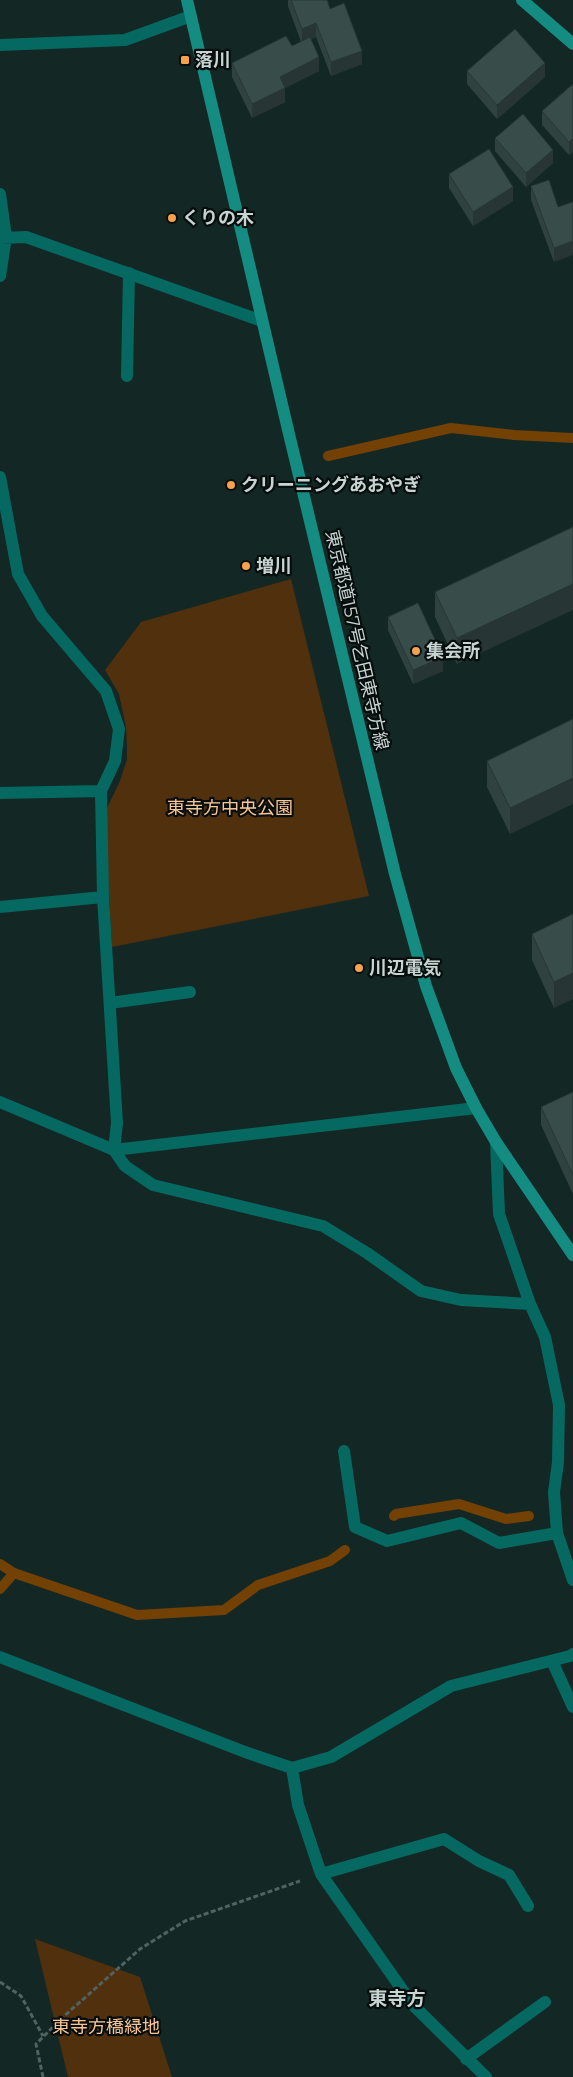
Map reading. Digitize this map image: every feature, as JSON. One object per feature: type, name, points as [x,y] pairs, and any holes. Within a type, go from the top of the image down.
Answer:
[{"type":"main road","name":"東京都道157号乞田東寺方線","points":[[187,0],[262,321],[414,949],[453,1060],[476,1108],[496,1142],[573,1255]]},
{"type":"main road","points":[[522,0],[573,44]]},
{"type":"street","points":[[0,45],[125,40],[191,16]]},
{"type":"street","points":[[0,194],[3,237],[0,276]]},
{"type":"street","points":[[3,237],[26,237],[262,321]]},
{"type":"street","points":[[127,376],[129,274]]},
{"type":"street","points":[[0,477],[0,487],[18,574],[42,616],[106,690],[119,729],[115,761],[101,791],[103,897],[117,1123],[114,1150],[124,1166],[153,1185],[324,1226],[367,1253],[421,1291],[461,1300],[530,1304]]},
{"type":"street","points":[[0,793],[101,791]]},
{"type":"street","points":[[0,907],[103,897]]},
{"type":"street","points":[[110,1003],[190,992]]},
{"type":"street","points":[[0,1102],[114,1150],[476,1108]]},
{"type":"street","points":[[496,1142],[499,1214],[530,1304],[545,1337],[559,1405],[558,1462],[554,1492],[558,1533],[573,1580]]},
{"type":"street","points":[[344,1451],[356,1527],[387,1541],[461,1523],[500,1543],[558,1533]]},
{"type":"street","points":[[0,1657],[245,1752],[292,1768],[331,1757],[451,1686],[573,1654]]},
{"type":"street","points":[[552,1661],[573,1707]]},
{"type":"street","points":[[292,1768],[298,1805],[321,1874],[413,2005],[486,2077]]},
{"type":"street","points":[[321,1874],[444,1839],[478,1861],[509,1875],[528,1906]]},
{"type":"street","points":[[466,2059],[545,2002]]},
{"type":"path","points":[[43,2077],[36,2044],[140,1949],[185,1921],[321,1874]]},
{"type":"path","points":[[0,1982],[21,1996],[43,2036]]},
{"type":"green space","name":"東寺方中央公園","points":[[291,579],[369,896],[112,947],[105,828],[107,808],[120,781],[127,759],[127,747],[126,727],[119,694],[105,670],[141,622]]},
{"type":"green space","name":"東寺方橋緑地","points":[[35,1939],[140,1977],[172,2077],[68,2077]]},
{"type":"building","points":[[291,0],[327,0],[330,9],[344,3],[362,51],[331,62],[316,23],[302,29]]},
{"type":"building","points":[[515,29],[545,63],[497,105],[467,71]]},
{"type":"building","points":[[286,36],[292,46],[310,37],[319,57],[280,77],[285,88],[252,104],[232,63]]},
{"type":"building","points":[[573,84],[573,138],[569,142],[542,111]]},
{"type":"building","points":[[523,114],[553,150],[526,173],[495,138]]},
{"type":"building","points":[[489,149],[513,187],[473,212],[449,174]]},
{"type":"building","points":[[549,180],[558,207],[573,202],[573,241],[554,248],[531,186]]},
{"type":"building","points":[[573,527],[573,584],[457,638],[435,592]]},
{"type":"building","name":"集会所","points":[[418,603],[443,657],[413,670],[388,617]]},
{"type":"building","points":[[573,719],[573,778],[510,808],[487,761]]},
{"type":"building","points":[[573,914],[573,973],[554,982],[532,934]]},
{"type":"building","points":[[573,1092],[573,1175],[541,1107]]},
{"type":"waterway","points":[[328,456],[451,428],[514,435],[573,438]]},
{"type":"waterway","points":[[394,1516],[396,1514],[459,1504],[506,1519],[529,1516]]},
{"type":"waterway","points":[[0,1564],[14,1573],[137,1615],[224,1610],[258,1585],[330,1561],[345,1550]]},
{"type":"waterway","points":[[0,1589],[14,1573]]},
{"type":"place","name":"落川","points":[[185,60]]},
{"type":"place","name":"くりの木","points":[[172,218]]},
{"type":"place","name":"クリーニングあおやぎ","points":[[231,485]]},
{"type":"place","name":"増川","points":[[246,566]]},
{"type":"place","name":"集会所","points":[[416,651]]},
{"type":"place","name":"川辺電気","points":[[359,968]]},
{"type":"district","name":"東寺方","points":[[397,1998]]}]
